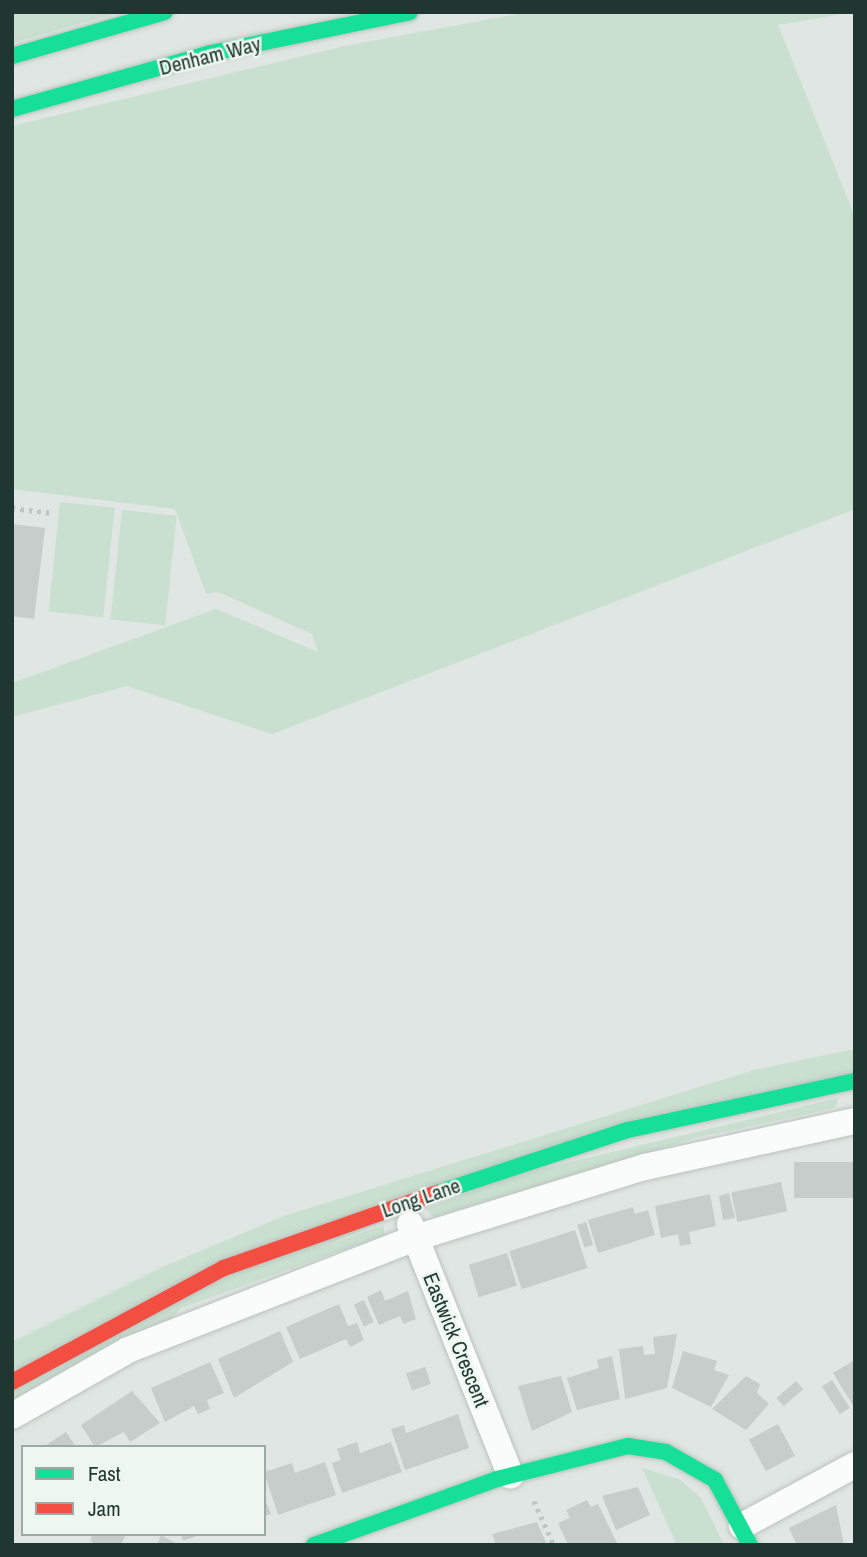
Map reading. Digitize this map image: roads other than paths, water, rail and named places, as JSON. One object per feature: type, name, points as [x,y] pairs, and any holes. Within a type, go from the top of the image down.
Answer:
[{"type":"street","points":[[12,57],[165,12]]},
{"type":"street","name":"Denham Way","points":[[12,109],[211,53],[411,12]]},
{"type":"street","name":"Long Lane","points":[[12,1382],[224,1268],[402,1204],[628,1130],[855,1081]]},
{"type":"street","name":"Long Lane","points":[[12,1416],[128,1350],[415,1238],[645,1167],[855,1121]]},
{"type":"street","name":"Eastwick Crescent","points":[[402,1204],[516,1474]]},
{"type":"street","points":[[314,1545],[516,1474],[628,1446],[666,1452],[715,1480],[746,1536],[855,1465]]}]
